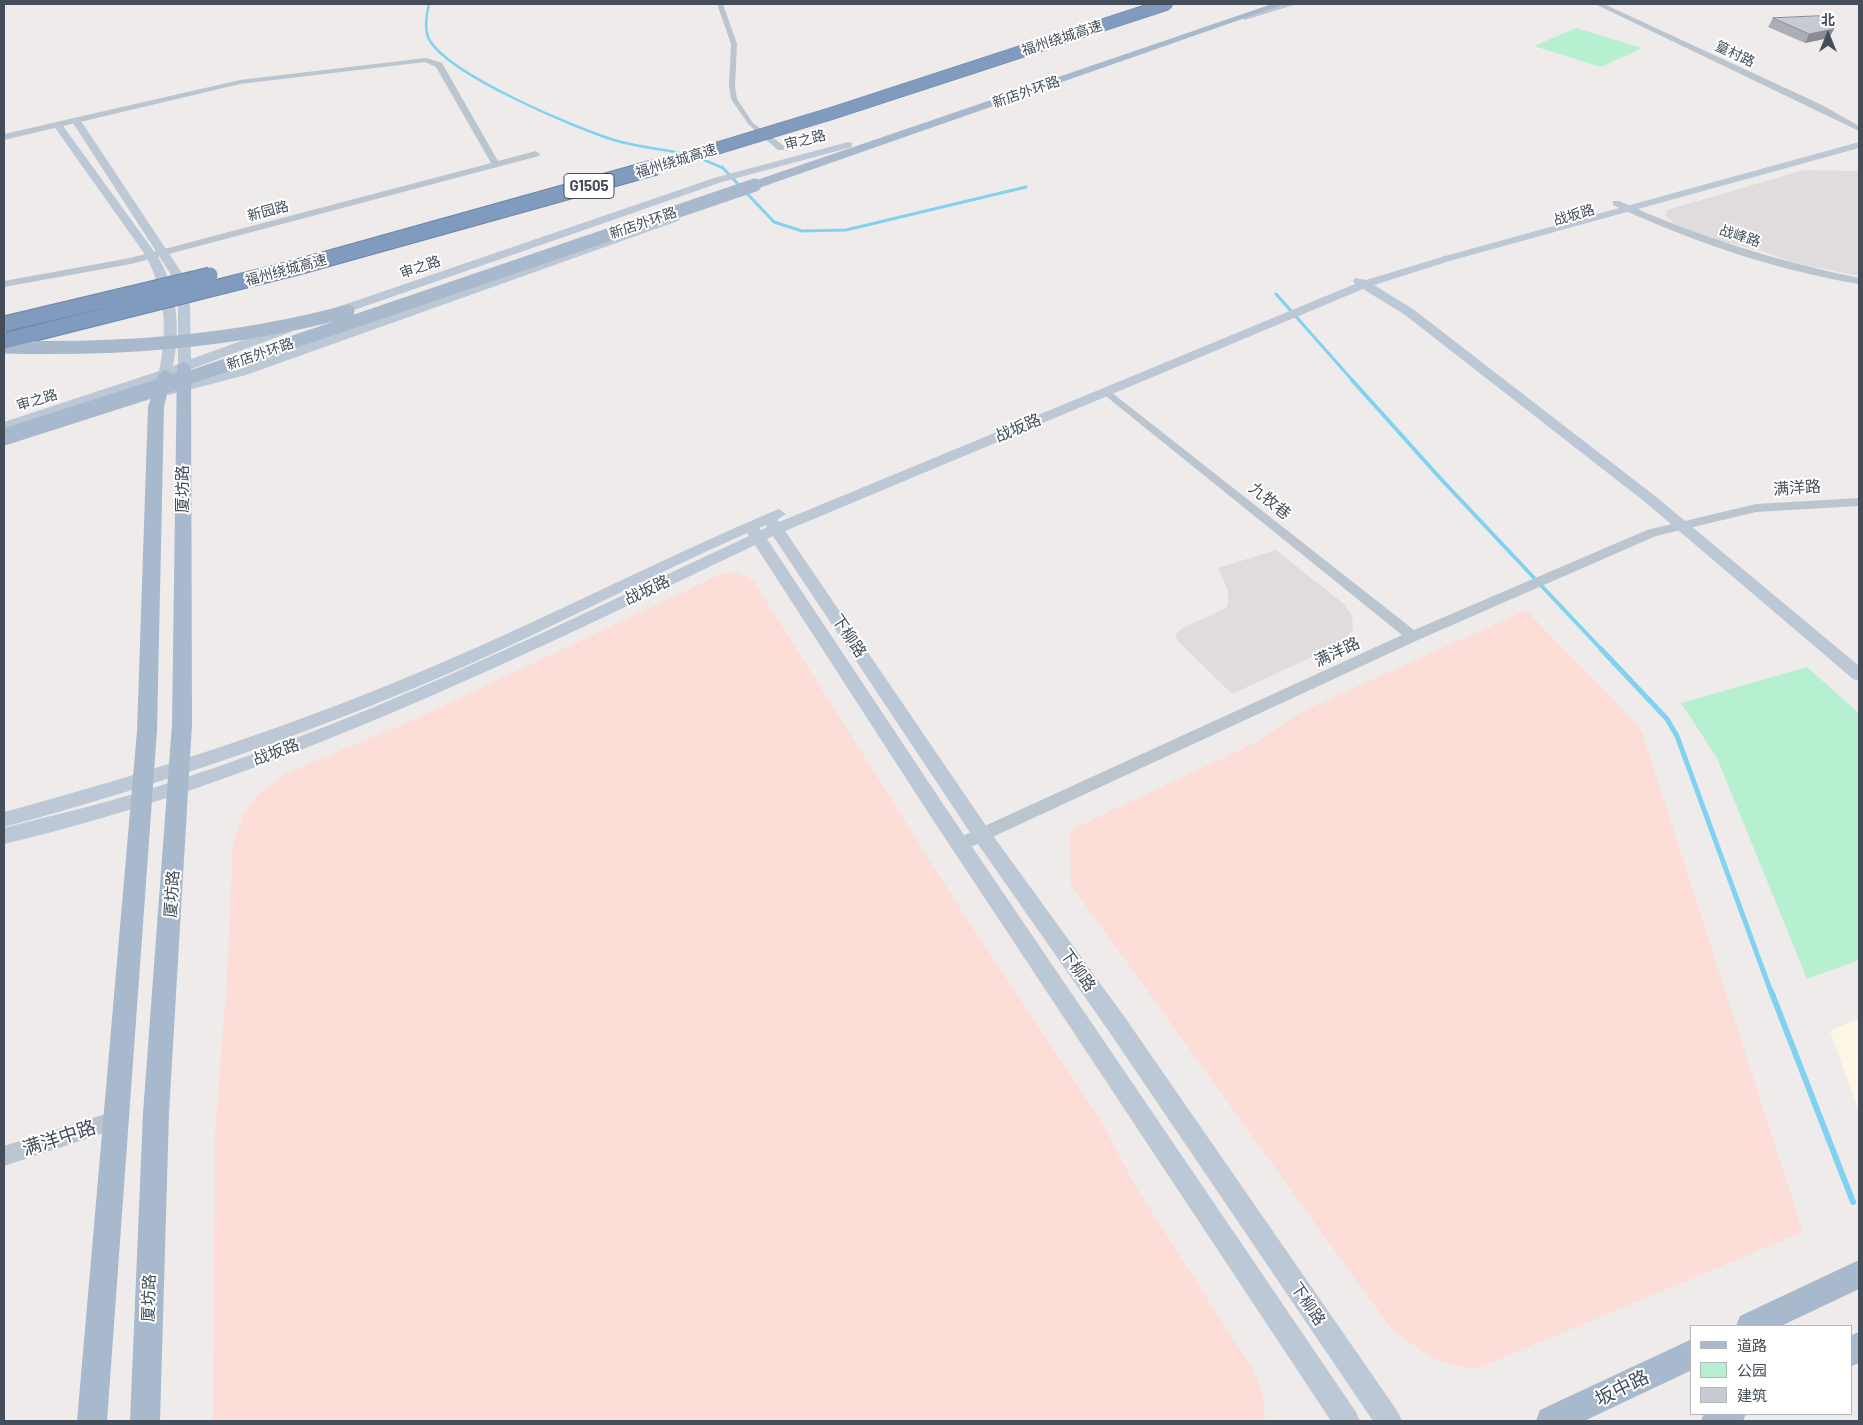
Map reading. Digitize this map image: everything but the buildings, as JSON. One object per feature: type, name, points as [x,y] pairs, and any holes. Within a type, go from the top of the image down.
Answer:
[{"type":"highway","name":"福州绕城高速","points":[[4,332],[406,230],[766,126],[1146,4]]},
{"type":"highway","name":"福州绕城高速","points":[[4,341],[180,299],[424,233],[704,152],[1167,4]]},
{"type":"highway","points":[[4,324],[406,230]]},
{"type":"highway","points":[[4,346],[180,299]]},
{"type":"main road","name":"新店外环路","points":[[4,437],[84,413],[751,181],[952,106],[1059,75],[1080,74],[1280,4]]},
{"type":"main road","points":[[1245,17],[1293,4]]},
{"type":"main road","name":"新店外环路","points":[[4,346],[107,348],[170,344],[245,334],[328,317],[751,181],[784,176],[1059,75],[1072,65],[1253,5]]},
{"type":"main road","points":[[76,120],[164,252],[179,280],[185,334],[173,380]]},
{"type":"main road","points":[[58,125],[152,256],[162,275],[168,298],[173,380]]},
{"type":"main road","name":"战坂路","points":[[4,836],[179,777],[282,750],[444,684],[763,528],[1365,279],[1819,146],[1859,137]]},
{"type":"main road","name":"战坂路","points":[[1622,205],[1859,145]]},
{"type":"main road","name":"审之路","points":[[4,442],[718,180],[751,181]]},
{"type":"main road","name":"审之路","points":[[4,426],[173,380],[241,372],[594,249],[735,196],[751,181]]},
{"type":"main road","points":[[1365,279],[1689,524],[1859,661]]},
{"type":"main road","name":"战坂路","points":[[763,528],[1106,391],[1278,314]]},
{"type":"main road","name":"厦坊路","points":[[145,1421],[156,1113],[179,777],[173,380]]},
{"type":"main road","name":"厦坊路","points":[[92,1421],[143,789],[156,407],[173,380]]},
{"type":"main road","points":[[1689,524],[1859,675]]},
{"type":"main road","name":"下柳路","points":[[763,528],[1118,1026],[1389,1421]]},
{"type":"main road","name":"下柳路","points":[[763,528],[960,845],[1347,1421]]},
{"type":"main road","name":"战坂路","points":[[4,819],[143,789]]},
{"type":"main road","points":[[1752,1325],[1855,1276]]},
{"type":"main road","name":"坂中路","points":[[1552,1421],[1690,1355]]},
{"type":"main road","points":[[1716,1421],[1729,1415]]},
{"type":"street","points":[[720,4],[734,44],[732,86],[734,99],[751,124],[781,148]]},
{"type":"street","name":"篁村路","points":[[1599,4],[1819,107],[1859,129]]},
{"type":"street","points":[[4,137],[240,82],[426,60],[440,65],[496,165]]},
{"type":"street","name":"新园路","points":[[4,284],[79,272],[152,256],[536,154]]},
{"type":"street","name":"战峰路","points":[[1622,205],[1677,229],[1738,251],[1807,270],[1859,281]]},
{"type":"street","name":"九牧巷","points":[[1106,391],[1413,636]]},
{"type":"street","name":"满洋路","points":[[960,845],[1413,636],[1652,533],[1756,508],[1859,502]]},
{"type":"street","name":"满洋路","points":[[1738,513],[1763,517],[1859,510]]},
{"type":"street","name":"满洋中路","points":[[4,1156],[115,1120]]},
{"type":"shaded area","points":[[1804,170],[1859,171],[1859,276],[1795,263],[1762,251],[1721,241],[1675,224],[1665,215],[1667,210]]},
{"type":"shaded area","points":[[1276,550],[1344,604],[1352,616],[1353,629],[1344,642],[1232,694],[1178,641],[1175,634],[1183,628],[1226,608],[1228,604],[1228,591],[1218,568]]},
{"type":"shaded area","points":[[736,572],[753,580],[965,916],[1104,1126],[1134,1184],[1253,1370],[1263,1396],[1265,1421],[213,1421],[215,1132],[227,978],[233,843],[244,813],[259,793],[289,772],[409,722],[719,575]]},
{"type":"shaded area","points":[[1526,610],[1637,724],[1642,732],[1803,1232],[1478,1368],[1461,1367],[1432,1358],[1392,1330],[1071,885],[1070,830],[1255,743],[1299,713]]},
{"type":"shaded area","points":[[1859,1018],[1859,1112],[1830,1031]]},
{"type":"green space","points":[[1576,28],[1642,48],[1601,67],[1534,46]]},
{"type":"green space","points":[[1807,667],[1859,713],[1859,960],[1807,979],[1717,758],[1681,703]]},
{"type":"waterway","points":[[429,4],[426,28],[430,41],[443,55],[487,84],[515,99],[571,124],[614,140],[685,154]]},
{"type":"waterway","points":[[697,157],[723,168]]},
{"type":"waterway","points":[[723,168],[774,222],[802,231],[846,230],[1026,187]]},
{"type":"waterway","points":[[1276,294],[1353,381]]},
{"type":"waterway","points":[[1352,380],[1440,478],[1602,650]]},
{"type":"waterway","points":[[1601,649],[1667,719],[1677,736],[1771,992]]},
{"type":"waterway","points":[[1771,991],[1853,1202]]}]
